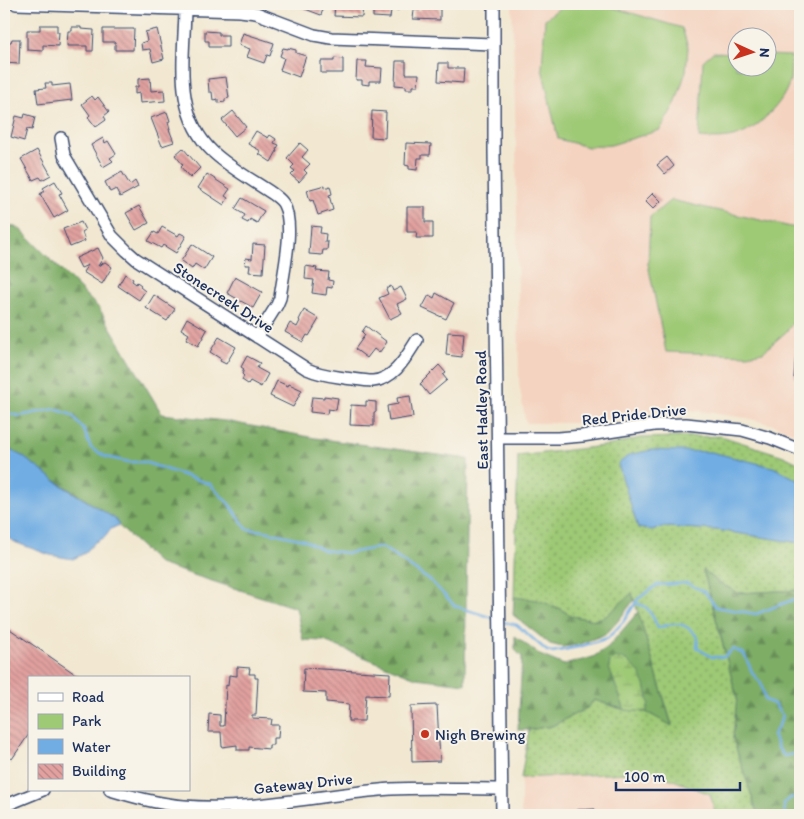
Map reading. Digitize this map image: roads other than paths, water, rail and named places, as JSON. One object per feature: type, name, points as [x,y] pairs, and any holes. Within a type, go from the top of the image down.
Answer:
[{"type":"street","points":[[16,4],[256,13],[314,35],[331,38],[494,44]]},
{"type":"street","name":"East Hadley Road","points":[[494,4],[502,815]]},
{"type":"street","points":[[186,10],[183,90],[187,110],[198,132],[212,150],[220,158],[280,200],[289,218],[289,236],[280,298],[257,337]]},
{"type":"street","name":"Stonecreek Drive","points":[[61,138],[64,155],[116,241],[136,259],[313,372],[326,376],[368,381],[382,379],[400,366],[417,340]]},
{"type":"street","name":"Red Pride Drive","points":[[498,438],[558,438],[654,425],[686,424],[742,430],[770,438],[800,450]]},
{"type":"street","name":"Gateway Drive","points":[[118,792],[167,804],[234,806],[420,788],[501,789]]},
{"type":"street","points":[[4,806],[38,792]]},
{"type":"water","points":[[4,447],[22,456],[64,487],[115,519],[119,525],[111,529],[105,537],[95,542],[85,553],[73,559],[50,555],[17,543],[4,536]]},
{"type":"water","points":[[651,450],[711,452],[773,467],[800,481],[800,543],[717,530],[665,527],[650,530],[638,528],[618,464],[629,455]]},
{"type":"waterway","points":[[4,409],[8,413],[19,416],[55,409],[72,415],[84,430],[91,448],[106,457],[129,462],[144,462],[210,484],[229,504],[247,529],[304,540],[323,550],[348,553],[382,547],[432,582],[455,606],[496,619]]},
{"type":"waterway","points":[[503,622],[517,625],[547,651],[552,652],[608,638],[623,622],[638,599],[657,585],[687,583],[705,592],[716,607],[756,614],[800,597]]},
{"type":"waterway","points":[[636,603],[646,607],[658,628],[670,624],[685,626],[698,638],[697,648],[712,657],[724,657],[733,649],[744,654],[753,674],[761,683],[765,700],[774,704],[782,715],[773,735],[778,748],[784,756],[794,754],[800,765]]},
{"type":"waterway","points":[[785,815],[784,804],[790,798],[800,796]]},
{"type":"place","name":"Nigh Brewing","points":[[425,734]]}]
